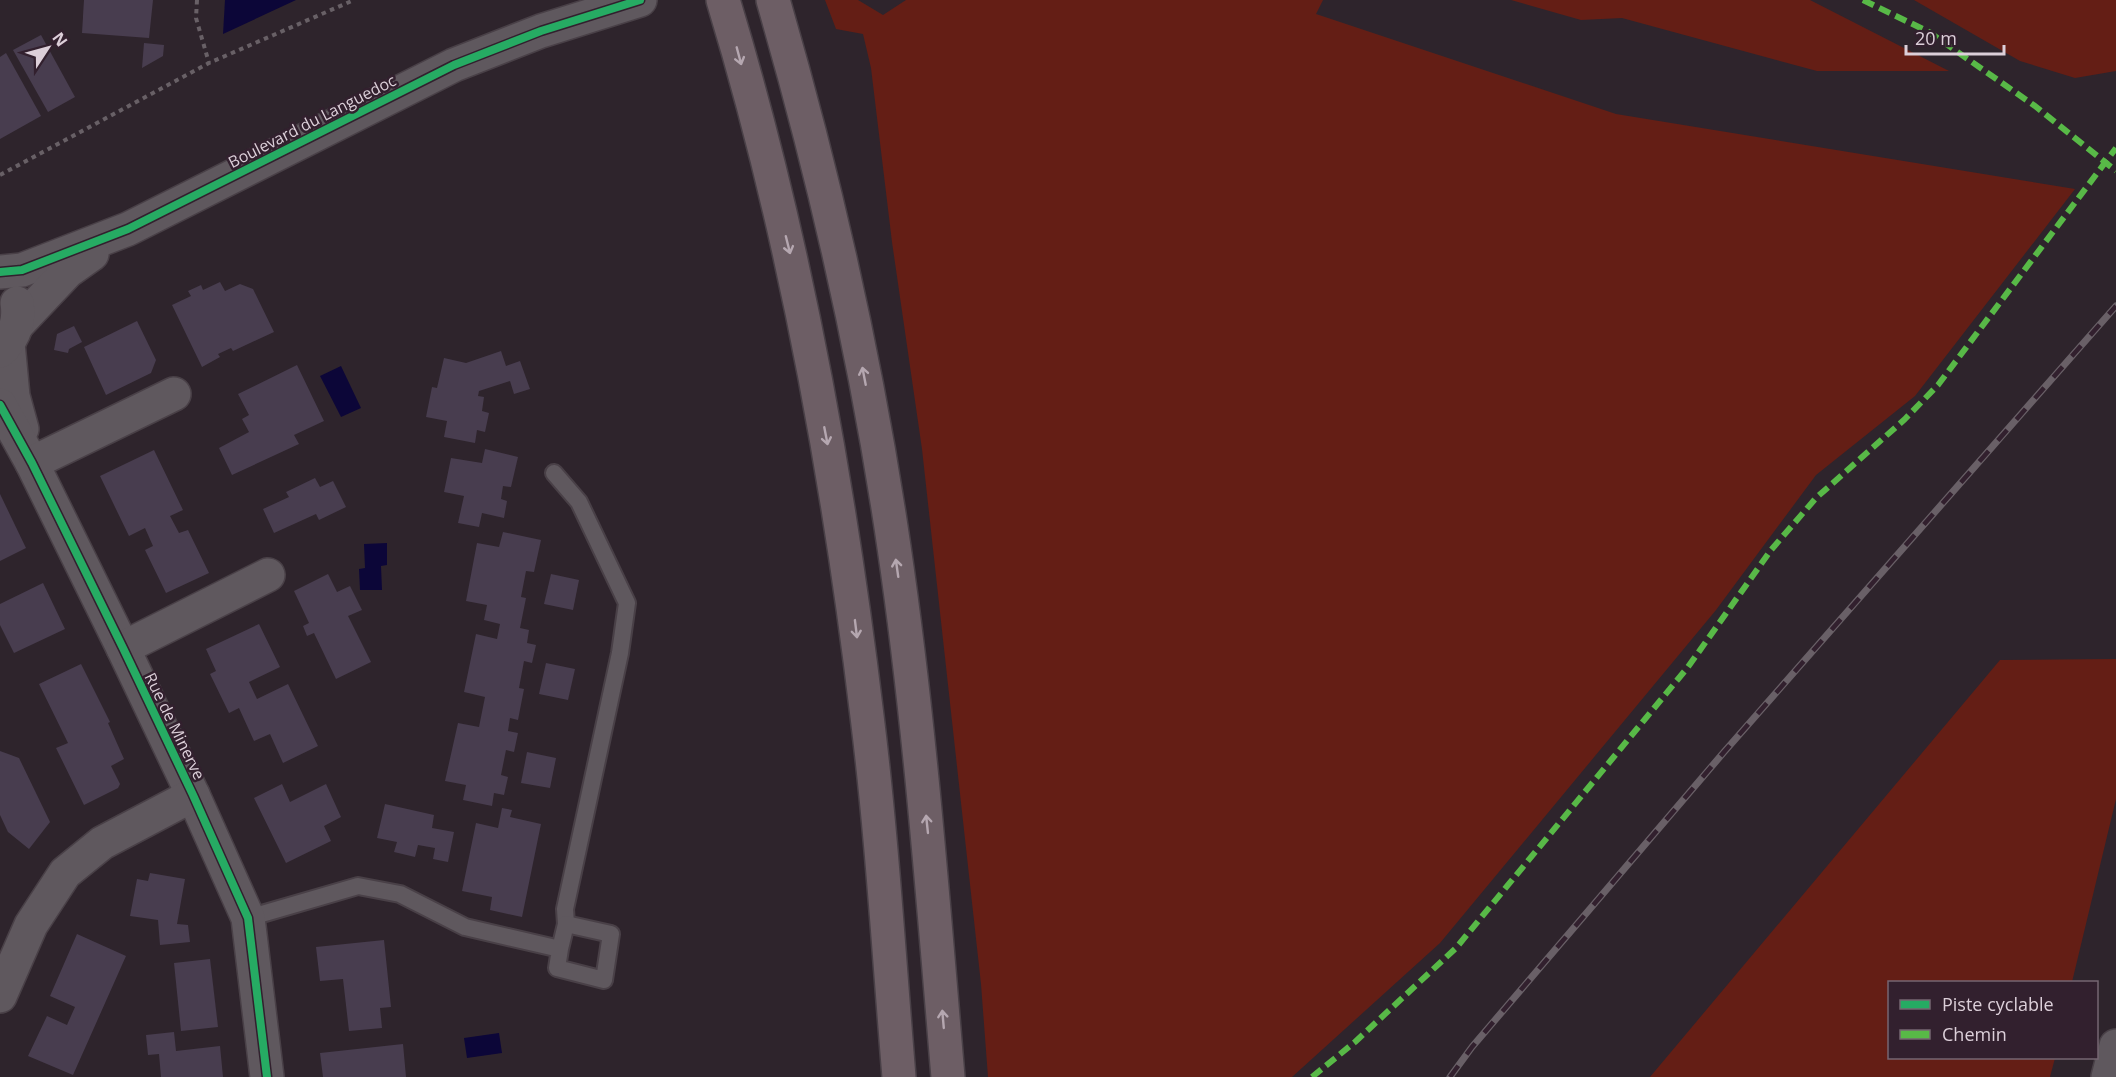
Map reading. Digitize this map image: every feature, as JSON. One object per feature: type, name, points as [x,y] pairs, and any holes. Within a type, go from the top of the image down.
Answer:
[{"type":"highway","points":[[723,0],[790,252],[846,553],[877,810],[899,1077]]},
{"type":"highway","points":[[772,0],[796,80],[849,302],[892,534],[908,652],[930,851],[948,1077]]},
{"type":"street","name":"Boulevard du Languedoc","points":[[0,272],[22,270],[128,229],[454,65],[541,31],[631,2]]},
{"type":"street","name":"Boulevard du Languedoc","points":[[9,340],[68,272],[128,229]]},
{"type":"street","name":"Rue de Minerve","points":[[0,277],[10,287],[18,306],[9,340],[13,396],[32,463]]},
{"type":"street","points":[[32,463],[174,394]]},
{"type":"street","name":"Rue de Minerve","points":[[0,405],[32,463],[123,648],[194,795],[248,918],[267,1077]]},
{"type":"street","points":[[123,648],[268,574]]},
{"type":"street","points":[[0,996],[31,925],[65,873],[102,843],[194,795]]},
{"type":"street","points":[[2108,1077],[2116,1046]]},
{"type":"lane","points":[[554,473],[579,502],[627,603],[620,653],[565,909],[566,924],[557,968],[604,980],[611,934],[566,924]]},
{"type":"lane","points":[[248,918],[358,886],[400,894],[465,927],[560,949]]},
{"type":"path","points":[[197,0],[196,18],[209,63]]},
{"type":"path","points":[[0,175],[209,63],[354,0]]},
{"type":"shaded area","points":[[225,0],[296,0],[223,34]]},
{"type":"shaded area","points":[[825,0],[858,0],[883,15],[906,0],[1323,0],[1316,14],[1616,114],[2075,189],[1915,396],[1816,475],[1716,610],[1440,943],[1292,1077],[988,1077],[981,984],[922,449],[892,242],[871,68],[863,34],[836,29]]},
{"type":"shaded area","points":[[1511,0],[1810,0],[1949,71],[1817,71],[1622,18],[1581,20]]},
{"type":"shaded area","points":[[1914,0],[2116,0],[2116,71],[2075,78],[2020,61]]},
{"type":"shaded area","points":[[341,366],[361,408],[341,417],[320,376]]},
{"type":"shaded area","points":[[387,543],[387,565],[381,566],[382,590],[360,590],[359,569],[365,568],[364,544]]},
{"type":"shaded area","points":[[2116,659],[2116,799],[2072,981],[1888,981],[1888,1059],[2055,1059],[2050,1077],[1650,1077],[2000,660]]},
{"type":"shaded area","points":[[499,1033],[502,1053],[467,1058],[464,1038]]},
{"type":"building","points":[[84,0],[153,0],[149,38],[82,33]]},
{"type":"building","points":[[41,35],[75,97],[48,112],[13,50]]},
{"type":"building","points":[[144,43],[164,45],[163,56],[142,68]]},
{"type":"building","points":[[6,53],[41,116],[0,139],[0,57]]},
{"type":"building","points":[[220,282],[225,291],[240,284],[253,289],[274,332],[233,351],[231,348],[218,354],[220,357],[202,367],[172,305],[191,296],[188,291],[201,285],[203,290]]},
{"type":"building","points":[[137,321],[156,360],[151,373],[106,395],[84,347]]},
{"type":"building","points":[[74,326],[82,342],[69,349],[68,353],[54,350],[57,334]]},
{"type":"building","points":[[501,351],[506,366],[520,361],[530,389],[514,394],[510,381],[479,391],[478,396],[484,397],[482,411],[489,413],[485,432],[477,430],[475,443],[444,437],[447,421],[426,417],[432,387],[437,388],[444,358],[466,363]]},
{"type":"building","points":[[297,365],[324,421],[294,435],[299,444],[232,475],[219,448],[249,432],[242,419],[249,415],[238,394]]},
{"type":"building","points":[[485,449],[518,457],[511,487],[503,486],[501,499],[507,501],[504,518],[482,513],[479,527],[458,523],[464,496],[444,492],[451,458],[482,463]]},
{"type":"building","points":[[154,450],[183,510],[170,516],[179,533],[188,530],[209,573],[166,593],[145,550],[153,546],[145,528],[129,536],[100,476]]},
{"type":"building","points":[[315,478],[320,487],[333,481],[346,507],[319,520],[316,514],[274,533],[263,509],[289,497],[286,492]]},
{"type":"building","points":[[0,494],[26,548],[0,561]]},
{"type":"building","points":[[503,532],[541,540],[534,572],[526,571],[521,597],[526,598],[520,628],[529,630],[527,643],[536,645],[532,663],[524,661],[519,688],[524,689],[518,720],[510,718],[508,731],[518,733],[514,752],[506,750],[501,775],[508,777],[504,795],[494,793],[492,806],[463,800],[466,785],[445,781],[458,723],[479,727],[485,697],[464,692],[476,634],[497,639],[500,624],[484,620],[487,605],[466,601],[477,543],[499,547]]},
{"type":"building","points":[[328,574],[337,592],[350,586],[362,610],[348,616],[371,662],[336,679],[314,633],[307,636],[303,626],[309,623],[294,591]]},
{"type":"building","points":[[551,574],[579,580],[573,610],[544,604]]},
{"type":"building","points":[[43,583],[65,629],[14,653],[0,625],[0,604]]},
{"type":"building","points":[[259,624],[280,667],[249,682],[257,699],[288,684],[318,746],[283,763],[270,734],[254,741],[239,708],[229,713],[210,674],[216,671],[206,649]]},
{"type":"building","points":[[546,663],[575,669],[568,700],[539,694]]},
{"type":"building","points":[[81,664],[110,722],[108,723],[124,759],[111,766],[120,784],[118,788],[84,805],[56,748],[68,743],[39,684]]},
{"type":"building","points":[[0,751],[19,758],[50,822],[29,849],[8,832],[0,815]]},
{"type":"building","points":[[527,752],[556,758],[550,788],[521,783]]},
{"type":"building","points":[[282,784],[290,802],[326,784],[341,817],[324,826],[331,841],[286,863],[254,798]]},
{"type":"building","points":[[385,804],[434,815],[432,828],[454,832],[448,862],[433,859],[435,848],[418,845],[415,857],[394,852],[397,842],[377,838]]},
{"type":"building","points":[[502,808],[512,810],[510,817],[541,824],[522,917],[490,910],[492,897],[462,891],[476,823],[498,828]]},
{"type":"building","points":[[150,873],[185,879],[177,924],[188,925],[190,942],[160,945],[158,920],[130,916],[137,879],[148,881]]},
{"type":"building","points":[[77,934],[126,956],[73,1075],[28,1056],[47,1016],[67,1025],[75,1007],[50,996]]},
{"type":"building","points":[[384,940],[391,1007],[380,1008],[382,1028],[349,1031],[343,979],[320,981],[316,947]]},
{"type":"building","points":[[210,959],[218,1027],[181,1031],[174,963]]},
{"type":"building","points":[[174,1032],[176,1051],[220,1046],[223,1077],[161,1077],[159,1054],[148,1055],[146,1035]]},
{"type":"building","points":[[403,1044],[406,1077],[323,1077],[320,1053]]},
{"type":"railway","points":[[1450,1077],[1472,1047],[1724,752],[2116,306]]},
{"type":"marked path","points":[[1863,0],[1929,32],[2035,106],[2116,171]]},
{"type":"marked path","points":[[1312,1077],[1355,1042],[1456,948],[1688,667],[1771,550],[1816,498],[1905,419],[1938,385],[2116,148]]},
{"type":"cycle path","points":[[0,272],[22,270],[128,229],[454,65],[541,31],[640,0]]},
{"type":"cycle path","points":[[0,405],[32,463],[123,648],[248,918],[267,1077]]}]
